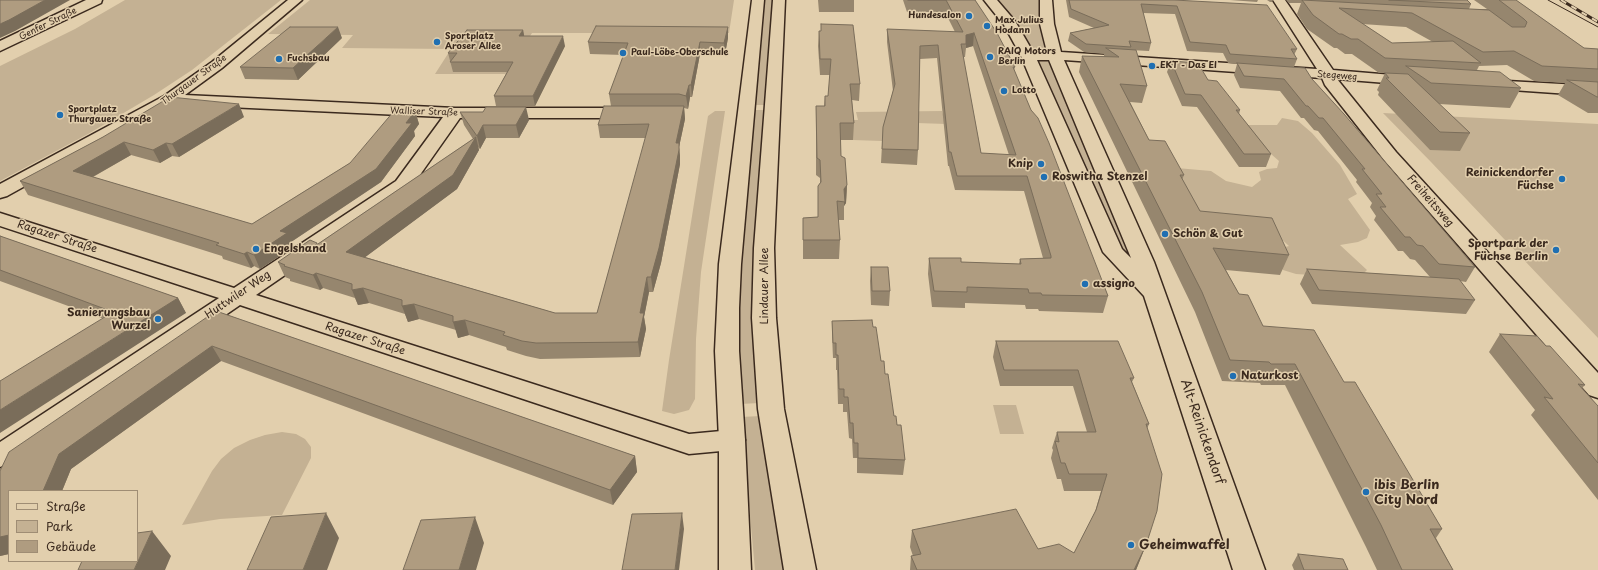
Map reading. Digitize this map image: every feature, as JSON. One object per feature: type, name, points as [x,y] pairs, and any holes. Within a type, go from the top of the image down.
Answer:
[{"type":"street","name":"Genfer Straße","points":[[0,47],[96,0]]},
{"type":"street","name":"Thurgauer Straße","points":[[0,192],[170,99],[217,65],[296,0]]},
{"type":"street","points":[[735,570],[732,440],[727,350],[730,264],[758,0]]},
{"type":"street","name":"Lindauer Allee","points":[[779,0],[764,248],[764,318],[771,409],[800,570]]},
{"type":"street","name":"Alt-Reinickendorf","points":[[990,0],[1010,24],[1028,56],[1113,252],[1154,294]]},
{"type":"street","name":"Alt-Reinickendorf","points":[[1046,0],[1047,24],[1055,56],[1143,262],[1249,570]]},
{"type":"street","points":[[1278,6],[1301,10]]},
{"type":"street","name":"Freiheitsweg","points":[[1278,6],[1329,76],[1330,82],[1390,156],[1598,389]]},
{"type":"street","points":[[1010,24],[1047,24]]},
{"type":"street","name":"Stegeweg","points":[[1028,56],[1055,56],[1429,82]]},
{"type":"street","points":[[1475,84],[1598,91]]},
{"type":"street","name":"Walliser Straße","points":[[170,99],[455,113],[650,113]]},
{"type":"street","name":"Huttwiler Weg","points":[[0,456],[403,185],[455,113]]},
{"type":"street","points":[[1053,114],[1080,115]]},
{"type":"street","name":"Ragazer Straße","points":[[0,218],[689,444],[732,440]]},
{"type":"green space","points":[[125,0],[281,0],[192,70],[154,95],[88,134],[0,181],[0,66],[75,29]]},
{"type":"green space","name":"Sportplatz Aroser Allee","points":[[310,0],[734,0],[729,33],[532,33],[506,74],[435,74],[451,49],[342,48],[353,35],[268,34]]},
{"type":"green space","points":[[764,0],[773,0],[766,105],[754,105]]},
{"type":"green space","points":[[996,0],[1040,0],[1132,258],[1121,249]]},
{"type":"green space","points":[[754,110],[765,110],[760,403],[740,404],[737,303]]},
{"type":"green space","points":[[715,111],[725,111],[701,272],[696,339],[695,399],[689,410],[674,414],[662,411],[708,116]]},
{"type":"green space","points":[[942,111],[946,124],[888,122],[882,141],[853,140],[850,120],[858,120],[856,112]]},
{"type":"green space","name":"Sportpark der Füchse Berlin","points":[[1383,113],[1598,124],[1598,338],[1431,162]]},
{"type":"green space","points":[[1282,118],[1298,121],[1312,133],[1340,165],[1357,194],[1348,199],[1370,230],[1367,238],[1358,242],[1340,245],[1367,270],[1359,278],[1296,274],[1283,270],[1276,261],[1282,248],[1289,246],[1278,236],[1202,217],[1165,167],[1211,171],[1226,181],[1252,187],[1261,180],[1259,172],[1277,168],[1279,161],[1247,133],[1245,125],[1277,125]]},
{"type":"green space","points":[[993,405],[1016,405],[1024,434],[1000,434]]},
{"type":"green space","points":[[761,416],[786,570],[755,570],[741,417]]},
{"type":"green space","points":[[282,432],[296,434],[305,439],[311,447],[311,458],[282,515],[220,519],[182,525],[212,471],[221,459],[234,448],[250,440],[265,435]]},
{"type":"building","points":[[0,0],[45,0],[0,24]]},
{"type":"building","points":[[946,0],[975,0],[997,33],[1015,67],[1013,67],[1031,110],[1038,118],[1049,143],[1108,296],[1042,295],[1041,293],[1029,293],[1028,289],[967,287],[967,292],[934,291],[929,258],[961,258],[961,262],[1021,264],[1020,259],[1051,258],[1027,176],[957,176],[951,152],[949,152],[938,45],[920,46],[918,150],[882,149],[883,127],[895,84],[887,29],[963,32]],"holes":[[[974,33],[1016,155],[981,153],[961,44],[966,44],[966,35]]]},
{"type":"building","points":[[1069,0],[1174,0],[1267,5],[1297,49],[1291,49],[1297,59],[1230,54],[1226,45],[1190,42],[1177,6],[1141,4],[1151,43],[1129,41],[1131,47],[1086,44],[1070,33],[1109,25],[1071,9]]},
{"type":"building","points":[[1302,0],[1489,10],[1512,27],[1525,27],[1527,22],[1499,0],[1516,0],[1584,48],[1598,49],[1598,69],[1542,66],[1514,51],[1483,52],[1412,13],[1339,8],[1392,43],[1453,41],[1481,63],[1385,58],[1358,39],[1351,39],[1339,34],[1313,15]]},
{"type":"building","points":[[1389,0],[1467,0],[1471,4]]},
{"type":"building","points":[[821,24],[853,25],[860,84],[850,84],[854,123],[840,123],[841,156],[845,158],[847,185],[844,189],[845,202],[837,201],[840,240],[803,240],[803,218],[818,217],[818,186],[821,182],[820,160],[817,158],[816,106],[825,106],[825,96],[828,96],[831,59],[820,59],[819,31],[821,31]]},
{"type":"building","points":[[596,26],[728,27],[724,43],[700,42],[691,85],[689,85],[686,96],[679,94],[609,94],[628,43],[588,42]]},
{"type":"building","points":[[290,27],[338,27],[293,68],[240,67]]},
{"type":"building","points":[[467,30],[523,30],[519,36],[563,36],[533,96],[494,96],[513,62],[450,62],[457,53],[448,53]]},
{"type":"building","points":[[1106,48],[1136,50],[1147,86],[1120,84],[1149,140],[1165,141],[1184,175],[1180,175],[1200,211],[1272,218],[1289,255],[1213,248],[1239,294],[1248,295],[1263,326],[1314,330],[1344,382],[1355,382],[1442,529],[1430,529],[1453,570],[1402,570],[1381,525],[1295,364],[1271,364],[1269,362],[1230,360],[1202,292],[1082,56],[1119,57]]},
{"type":"building","points":[[1171,61],[1198,63],[1208,80],[1217,81],[1240,110],[1236,110],[1271,154],[1244,154],[1201,95],[1185,94]]},
{"type":"building","points":[[1237,63],[1305,68],[1312,79],[1344,114],[1475,267],[1439,264],[1423,246],[1417,245],[1410,237],[1405,237],[1380,207],[1386,207],[1376,194],[1382,194],[1362,169],[1365,169],[1323,118],[1319,118],[1308,106],[1306,106],[1284,79],[1244,76]]},
{"type":"building","points":[[1406,66],[1500,72],[1521,88],[1431,83]]},
{"type":"building","points":[[1385,73],[1408,74],[1470,133],[1440,132],[1386,78],[1389,78]]},
{"type":"building","points":[[1567,80],[1598,82],[1598,97],[1597,97]]},
{"type":"building","points":[[170,97],[239,104],[172,144],[166,143],[153,150],[124,142],[73,171],[252,224],[350,163],[394,111],[415,111],[406,123],[412,123],[376,169],[280,231],[287,233],[254,255],[247,252],[244,254],[216,245],[219,243],[20,181],[103,137]]},
{"type":"building","points":[[604,106],[684,106],[676,143],[679,143],[679,150],[659,248],[651,277],[647,277],[640,313],[644,313],[638,342],[536,343],[522,341],[503,335],[505,332],[465,320],[453,322],[453,316],[414,304],[402,306],[402,300],[363,288],[352,290],[352,284],[316,273],[313,275],[284,266],[285,265],[278,262],[310,240],[317,243],[315,246],[476,137],[453,175],[346,252],[555,313],[597,313],[649,124],[598,125]]},
{"type":"building","points":[[486,107],[526,107],[516,125],[483,125],[477,136],[460,112],[483,112]]},
{"type":"building","points":[[0,236],[178,298],[0,410],[0,381],[113,312],[0,270]]},
{"type":"building","points":[[871,267],[888,267],[890,291],[872,291]]},
{"type":"building","points":[[1307,269],[1459,279],[1475,300],[1319,290]]},
{"type":"building","points":[[216,311],[635,456],[610,490],[212,346],[59,454],[43,490],[8,490],[8,535],[0,537],[0,471],[9,452]]},
{"type":"building","points":[[872,320],[873,327],[876,327],[881,361],[884,361],[885,374],[888,374],[894,416],[896,416],[897,425],[901,425],[905,460],[858,458],[858,443],[854,443],[853,423],[850,423],[848,397],[844,397],[844,389],[839,389],[838,355],[836,355],[836,343],[833,343],[832,321]]},
{"type":"building","points":[[1500,334],[1537,336],[1546,346],[1550,346],[1585,385],[1578,384],[1598,406],[1598,463],[1544,397],[1553,399]]},
{"type":"building","points":[[996,341],[1118,341],[1134,378],[1130,378],[1149,424],[1146,424],[1162,474],[1157,511],[1146,545],[1134,570],[917,570],[911,556],[921,554],[912,530],[1016,509],[1038,549],[1059,544],[1074,553],[1096,510],[1107,474],[1069,474],[1065,463],[1061,463],[1055,441],[1059,442],[1057,432],[1096,432],[1078,370],[1004,370]]},
{"type":"building","points":[[326,513],[303,570],[247,570],[271,517]]},
{"type":"building","points":[[682,513],[675,570],[622,570],[632,514]]},
{"type":"building","points":[[475,517],[459,570],[403,570],[421,520]]},
{"type":"building","points":[[152,531],[138,561],[138,533]]},
{"type":"building","points":[[1298,554],[1343,559],[1348,570],[1304,570]]},
{"type":"building","points":[[82,562],[138,562],[134,570],[78,570]]},
{"type":"tram line","points":[[1548,0],[1598,27]]},
{"type":"railway","points":[[1561,0],[1598,22]]},
{"type":"place","name":"Hundesalon","points":[[969,16]]},
{"type":"place","name":"Max Julius Hodann","points":[[987,26]]},
{"type":"place","name":"Sportplatz Aroser Allee","points":[[437,42]]},
{"type":"place","name":"Paul-Löbe-Oberschule","points":[[623,53]]},
{"type":"place","name":"RAIQ Motors Berlin","points":[[990,57]]},
{"type":"place","name":"Fuchsbau","points":[[279,59]]},
{"type":"place","name":"EKT - Das EI","points":[[1152,66]]},
{"type":"place","name":"Lotto","points":[[1004,91]]},
{"type":"place","name":"Sportplatz Thurgauer Straße","points":[[60,115]]},
{"type":"place","name":"Knip","points":[[1041,164]]},
{"type":"place","name":"Roswitha Stenzel","points":[[1044,177]]},
{"type":"place","name":"Reinickendorfer Füchse","points":[[1562,179]]},
{"type":"place","name":"Schön & Gut","points":[[1165,234]]},
{"type":"place","name":"Engelshand","points":[[256,249]]},
{"type":"place","name":"Sportpark der Füchse Berlin","points":[[1556,250]]},
{"type":"place","name":"assigno","points":[[1085,284]]},
{"type":"place","name":"Sanierungsbau Wurzel","points":[[158,319]]},
{"type":"place","name":"Naturkost","points":[[1233,376]]},
{"type":"place","name":"ibis Berlin City Nord","points":[[1366,492]]},
{"type":"place","name":"Geheimwaffel","points":[[1131,545]]}]
